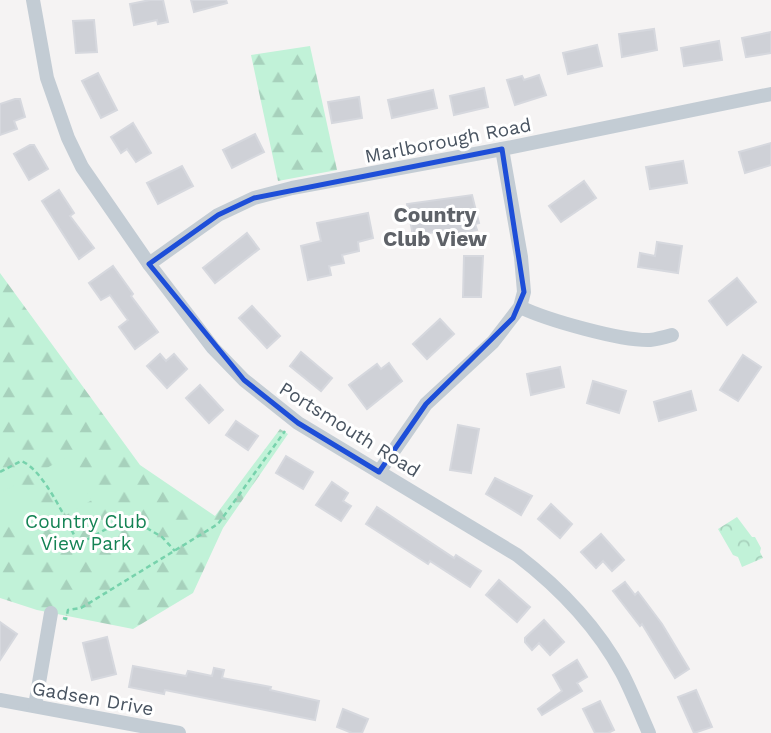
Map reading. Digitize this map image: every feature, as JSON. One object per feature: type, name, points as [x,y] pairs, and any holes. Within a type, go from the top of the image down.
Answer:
[{"type":"street","name":"Portsmouth Road","points":[[33,0],[47,78],[68,138],[99,194],[213,348],[244,380],[293,419],[517,555],[550,580],[580,611],[603,641],[622,673],[649,733]]},
{"type":"street","name":"Marlborough Road","points":[[149,264],[218,215],[254,198],[292,188],[502,149],[771,94]]},
{"type":"street","points":[[379,471],[426,404],[493,342],[520,307],[524,292],[522,257],[502,149]]},
{"type":"street","points":[[520,307],[551,318],[633,339],[653,340],[672,335]]},
{"type":"street","points":[[35,706],[51,613]]},
{"type":"street","name":"Gadsen Drive","points":[[0,700],[179,733]]},
{"type":"path","points":[[51,613],[66,619],[68,610],[81,608],[218,524],[293,419]]},
{"type":"path","points":[[0,472],[21,461],[38,474],[79,544],[128,517],[162,537],[175,551]]},
{"type":"highlighted area","points":[[502,149],[524,292],[513,318],[426,404],[379,472],[298,423],[244,380],[149,264],[218,215],[254,198]]},
{"type":"green space","points":[[310,46],[337,170],[278,181],[251,55]]},
{"type":"green space","name":"Country Club View Park","points":[[0,273],[140,465],[215,516],[280,429],[288,434],[223,528],[193,593],[133,629],[37,610],[0,598]]},
{"type":"green space","points":[[66,457],[92,500],[66,515],[40,472]]},
{"type":"green space","points":[[17,484],[41,525],[21,537],[0,500],[0,493]]},
{"type":"green space","points":[[737,517],[752,537],[755,537],[763,558],[742,567],[718,529]]},
{"type":"building","points":[[163,0],[168,22],[158,24],[157,20],[134,25],[130,4]]},
{"type":"building","points":[[191,0],[226,0],[227,3],[194,12]]},
{"type":"building","points":[[94,20],[97,52],[76,53],[73,21]]},
{"type":"building","points":[[654,29],[657,50],[622,57],[619,34]]},
{"type":"building","points":[[771,32],[771,53],[746,57],[742,38]]},
{"type":"building","points":[[719,41],[722,60],[684,66],[681,48]]},
{"type":"building","points":[[597,45],[602,66],[568,74],[563,53]]},
{"type":"building","points":[[98,73],[117,110],[101,118],[82,81]]},
{"type":"building","points":[[539,75],[546,95],[515,105],[507,80],[522,76],[524,80]]},
{"type":"building","points":[[484,88],[488,107],[454,115],[450,96]]},
{"type":"building","points":[[433,90],[437,108],[392,118],[388,100]]},
{"type":"building","points":[[359,97],[362,118],[332,123],[328,102]]},
{"type":"building","points":[[20,99],[25,117],[14,121],[17,129],[0,135],[0,104]]},
{"type":"building","points":[[133,123],[151,153],[136,162],[127,149],[121,153],[111,137]]},
{"type":"building","points":[[255,134],[264,152],[232,168],[223,150]]},
{"type":"building","points":[[771,143],[771,165],[745,173],[739,152]]},
{"type":"building","points":[[34,145],[48,169],[29,180],[14,154]]},
{"type":"building","points":[[683,161],[687,183],[650,189],[646,167]]},
{"type":"building","points":[[182,166],[193,186],[158,204],[147,183]]},
{"type":"building","points":[[584,181],[596,198],[561,222],[549,206]]},
{"type":"building","points":[[59,190],[74,213],[70,216],[94,248],[79,259],[42,201]]},
{"type":"building","points":[[472,195],[479,223],[475,224],[477,230],[446,236],[445,230],[413,236],[407,204]]},
{"type":"building","points":[[368,213],[373,238],[358,242],[359,251],[342,255],[344,263],[329,266],[331,275],[308,280],[301,246],[321,241],[317,223]]},
{"type":"building","points":[[247,233],[259,249],[215,283],[203,268]]},
{"type":"building","points":[[657,242],[682,246],[678,273],[638,267],[640,253],[655,256]]},
{"type":"building","points":[[464,256],[483,256],[481,297],[463,297]]},
{"type":"building","points":[[113,266],[158,332],[135,349],[119,327],[128,320],[110,295],[101,300],[89,283]]},
{"type":"building","points":[[737,278],[756,302],[727,325],[709,301]]},
{"type":"building","points":[[252,306],[280,336],[267,348],[239,318]]},
{"type":"building","points":[[440,319],[454,334],[427,359],[413,344]]},
{"type":"building","points":[[301,352],[332,378],[321,391],[290,366]]},
{"type":"building","points":[[160,354],[166,361],[174,354],[187,369],[167,388],[147,366]]},
{"type":"building","points":[[743,355],[761,367],[738,401],[720,390]]},
{"type":"building","points":[[389,363],[402,381],[367,409],[349,385],[377,364],[381,369]]},
{"type":"building","points":[[560,367],[564,387],[531,395],[527,374]]},
{"type":"building","points":[[593,381],[626,391],[619,413],[587,403]]},
{"type":"building","points":[[200,385],[223,410],[209,423],[186,398]]},
{"type":"building","points":[[691,391],[696,410],[659,421],[654,402]]},
{"type":"building","points":[[236,421],[258,436],[248,450],[226,435]]},
{"type":"building","points":[[458,425],[479,429],[471,473],[450,470]]},
{"type":"building","points":[[286,456],[313,472],[303,489],[276,473]]},
{"type":"building","points":[[495,478],[532,496],[521,515],[486,494]]},
{"type":"building","points":[[332,482],[348,493],[343,501],[351,506],[341,521],[316,505]]},
{"type":"building","points":[[551,504],[572,524],[560,538],[538,519]]},
{"type":"building","points":[[377,507],[454,558],[456,555],[481,571],[470,587],[366,524]]},
{"type":"building","points":[[601,534],[624,560],[612,571],[603,561],[596,568],[581,552]]},
{"type":"building","points":[[499,580],[530,607],[517,622],[486,595]]},
{"type":"building","points":[[625,582],[635,595],[638,592],[662,624],[689,669],[675,678],[642,624],[640,626],[613,591]]},
{"type":"building","points":[[544,620],[564,642],[550,655],[539,643],[532,650],[525,642],[525,638]]},
{"type":"building","points":[[0,622],[17,634],[0,660]]},
{"type":"building","points":[[107,637],[116,674],[92,680],[83,643]]},
{"type":"building","points":[[577,660],[587,677],[577,683],[582,691],[542,715],[538,709],[562,691],[553,675]]},
{"type":"building","points":[[133,666],[186,676],[188,671],[212,676],[214,668],[224,670],[222,678],[271,687],[270,690],[319,701],[315,720],[165,690],[164,694],[129,687]]},
{"type":"building","points":[[696,690],[712,727],[694,733],[678,697]]},
{"type":"building","points":[[600,701],[614,730],[608,733],[595,733],[583,709]]},
{"type":"building","points":[[343,709],[368,719],[362,733],[352,733],[337,727]]},
{"type":"district","name":"Country Club View","points":[[435,227]]}]
